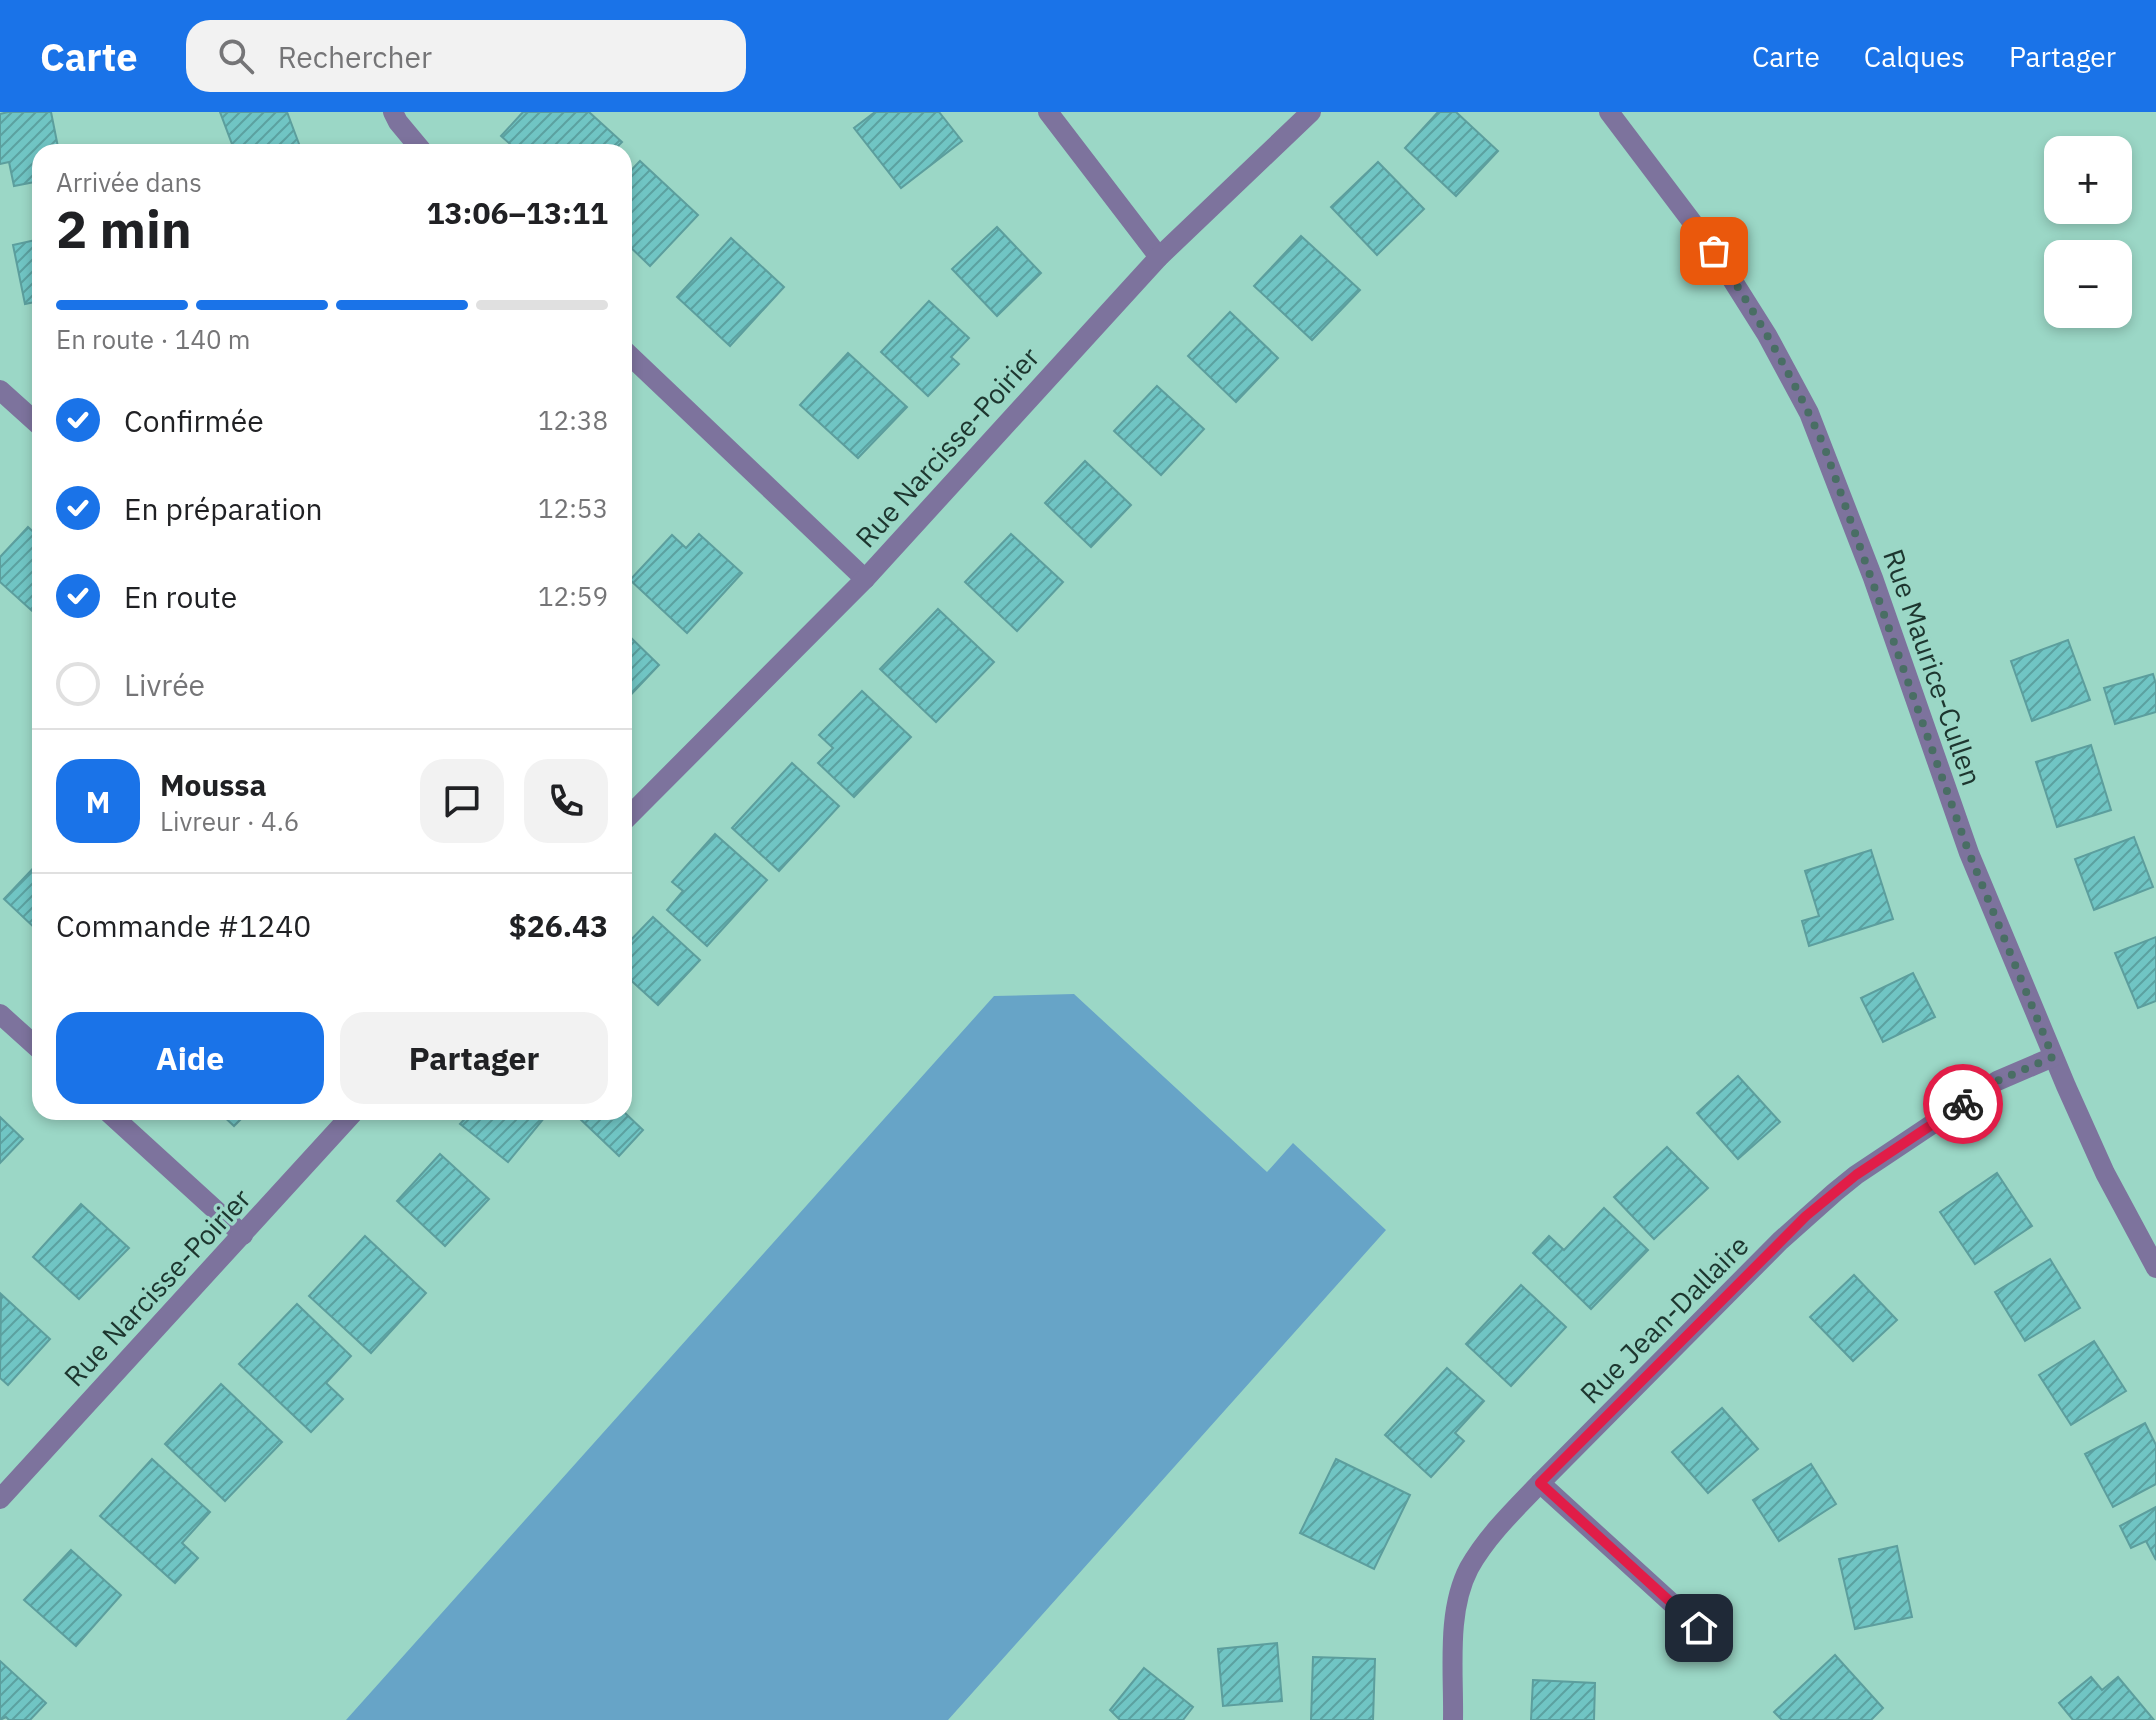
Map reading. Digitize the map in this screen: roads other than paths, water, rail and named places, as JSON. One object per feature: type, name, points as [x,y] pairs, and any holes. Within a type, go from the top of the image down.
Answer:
[{"type":"street","points":[[393,112],[416,144]]},
{"type":"street","points":[[1048,112],[1159,257]]},
{"type":"street","name":"Rue Narcisse-Poirier","points":[[632,813],[865,579],[1159,257],[1311,112]]},
{"type":"street","name":"Rue Maurice-Cullen","points":[[1609,112],[1730,275],[1795,384],[1814,424],[1873,578],[1969,853],[2053,1057],[2105,1173],[2156,1268]]},
{"type":"street","points":[[632,358],[865,579]]},
{"type":"street","points":[[0,390],[32,419]]},
{"type":"street","points":[[0,1014],[32,1043]]},
{"type":"street","name":"Rue Jean-Dallaire","points":[[1453,1720],[1455,1630],[1462,1584],[1483,1548],[1540,1483],[1780,1241],[1845,1183],[1997,1081],[2053,1057]]},
{"type":"street","points":[[117,1120],[243,1235]]},
{"type":"street","name":"Rue Narcisse-Poirier","points":[[0,1499],[347,1120]]},
{"type":"street","points":[[1540,1483],[1699,1628]]},
{"type":"water","points":[[1074,994],[1267,1172],[1293,1143],[1386,1230],[948,1720],[346,1720],[994,996]]}]
